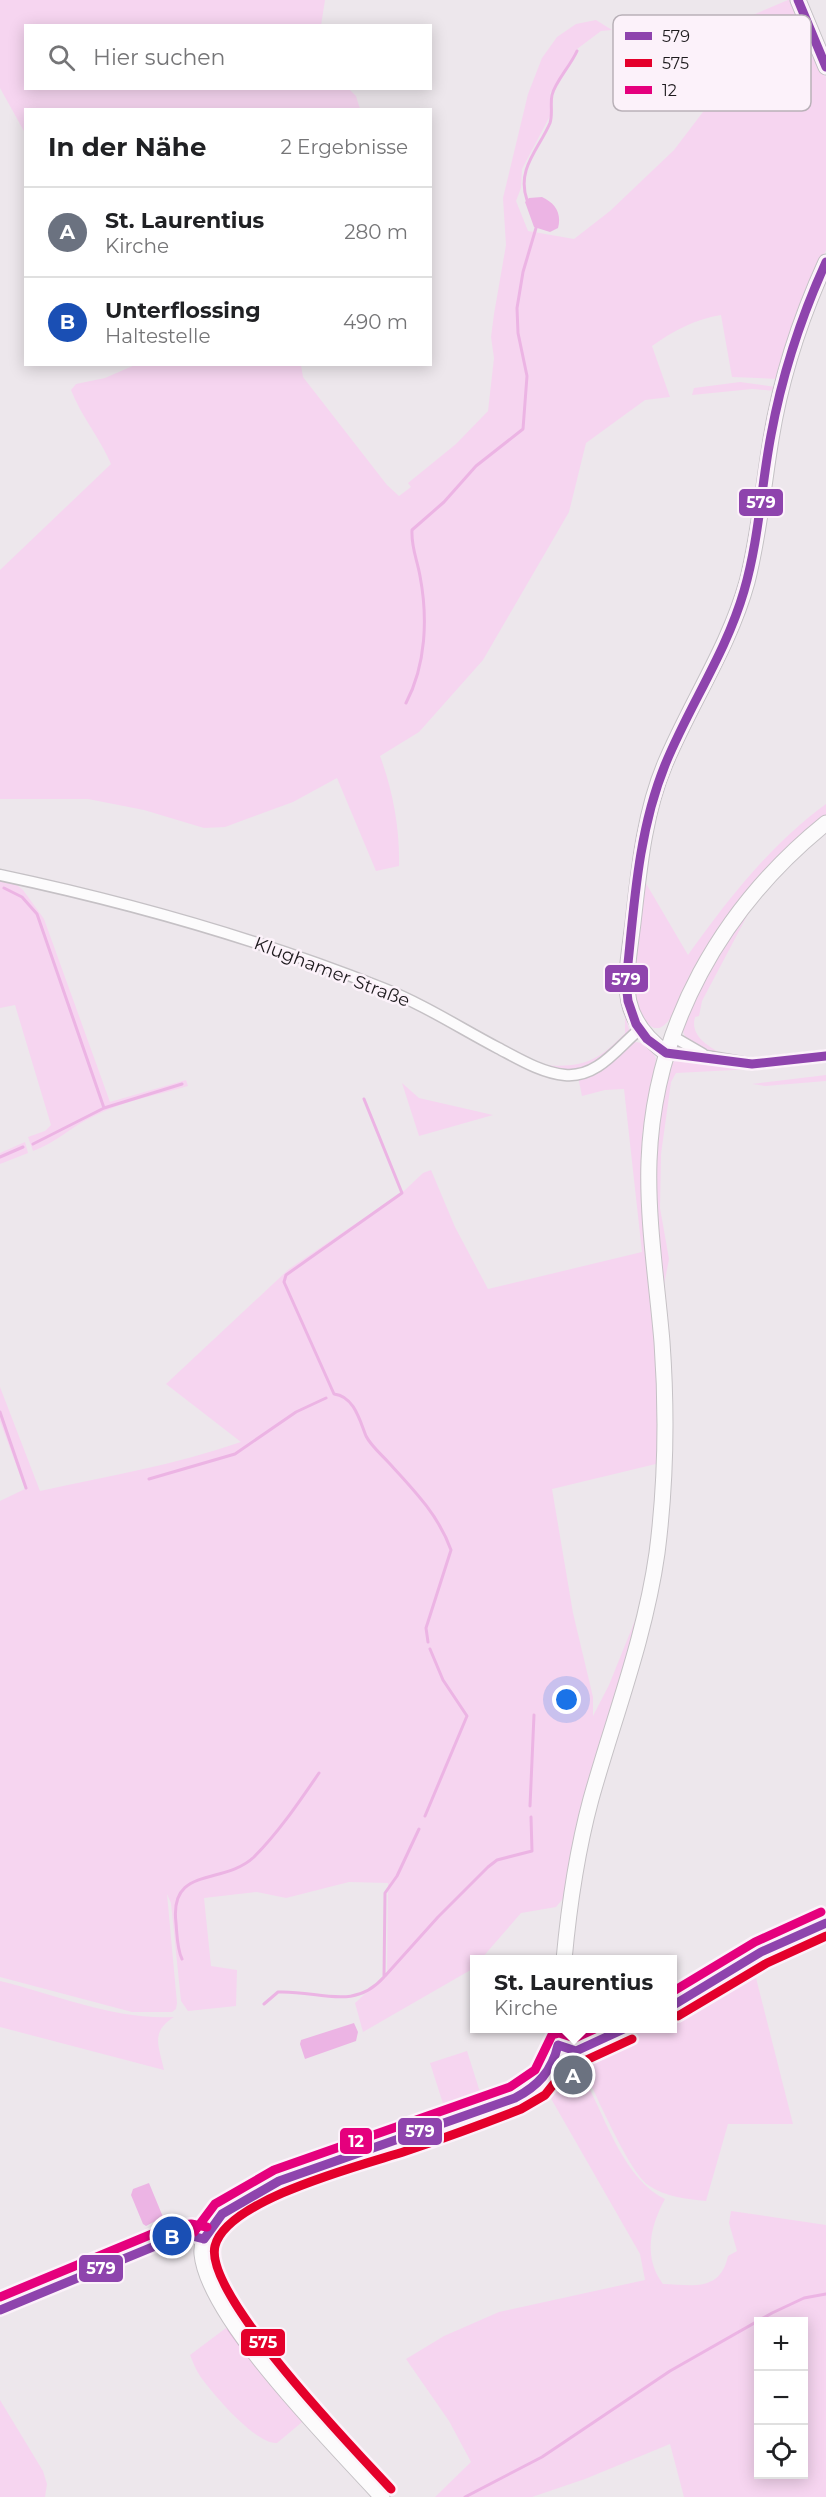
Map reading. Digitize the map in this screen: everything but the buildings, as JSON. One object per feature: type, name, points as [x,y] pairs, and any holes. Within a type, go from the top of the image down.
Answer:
[{"type":"main road","points":[[798,0],[804,15]]},
{"type":"main road","points":[[811,31],[826,67]]},
{"type":"main road","points":[[666,1053],[647,1039],[640,1029],[630,1009],[626,983],[639,868],[651,807],[664,765],[722,649],[742,598],[753,552],[782,384],[800,323],[826,262]]},
{"type":"main road","points":[[564,1955],[573,1882],[581,1840],[644,1625],[661,1518],[666,1408],[649,1164],[657,1089],[672,1036],[702,966],[729,924],[785,859],[826,823]]},
{"type":"main road","points":[[640,1029],[672,1036]]},
{"type":"main road","points":[[382,2497],[243,2338],[208,2275],[202,2251],[204,2239],[222,2214],[279,2181],[515,2098],[537,2086],[552,2067],[559,2033]]},
{"type":"street","name":"Klughamer Straße","points":[[0,875],[148,908],[354,977],[429,1009],[525,1062],[558,1074],[576,1075],[596,1067],[640,1029]]},
{"type":"street","points":[[672,1036],[706,1056]]},
{"type":"street","points":[[666,1053],[706,1056],[752,1064],[826,1056]]},
{"type":"street","points":[[677,2003],[761,1952],[826,1923]]},
{"type":"street","points":[[552,2067],[576,2051],[616,2033]]},
{"type":"street","points":[[558,2045],[576,2051]]},
{"type":"street","points":[[0,2310],[172,2239],[192,2236],[204,2239]]},
{"type":"shaded area","points":[[0,0],[325,0],[321,24],[24,24],[24,90],[350,90],[356,96],[360,108],[24,108],[24,131],[0,88]]},
{"type":"shaded area","points":[[793,0],[799,15],[753,15]]},
{"type":"shaded area","points":[[596,20],[612,30],[601,31],[577,49],[550,93],[551,114],[522,169],[521,188],[516,201],[528,231],[574,239],[610,211],[674,150],[704,111],[811,111],[811,58],[820,60],[826,78],[826,250],[792,330],[779,379],[732,377],[721,315],[685,326],[652,346],[670,397],[645,400],[586,443],[569,512],[483,660],[419,732],[380,756],[395,810],[399,866],[376,871],[337,778],[293,802],[225,827],[204,828],[144,810],[88,799],[0,799],[0,570],[111,464],[71,390],[76,384],[105,378],[133,366],[301,366],[303,377],[387,485],[399,496],[411,487],[408,483],[456,444],[488,411],[494,358],[491,337],[506,245],[503,198],[528,94],[542,58],[557,37],[576,24]]},
{"type":"shaded area","points":[[542,197],[554,205],[558,213],[558,228],[550,232],[534,227],[525,202],[529,198]]},
{"type":"shaded area","points":[[740,382],[776,387],[775,391],[752,389],[692,395],[694,388]]},
{"type":"shaded area","points":[[826,804],[826,816],[771,868],[722,924],[691,973],[680,1001],[665,1024],[654,1028],[642,1021],[632,994],[644,880],[688,955],[768,855]]},
{"type":"shaded area","points":[[0,879],[12,881],[23,890],[44,919],[110,1102],[186,1080],[188,1086],[128,1102],[105,1111],[33,1151],[28,1137],[45,1131],[51,1125],[15,1005],[0,1008]]},
{"type":"shaded area","points":[[757,897],[702,1001],[699,1016],[695,1017],[695,1031],[703,1042],[727,1057],[698,1047],[686,1039],[682,1029],[711,966]]},
{"type":"shaded area","points":[[625,1016],[633,1042],[648,1046],[656,1059],[642,1137],[642,1184],[653,1280],[660,1463],[552,1489],[573,1613],[593,1697],[593,1716],[609,1685],[644,1598],[567,1894],[556,1907],[521,1913],[484,1955],[470,1955],[470,1970],[363,2032],[355,2003],[387,1974],[388,1883],[349,1882],[286,1898],[257,1892],[204,1898],[211,1966],[237,1970],[236,2006],[188,2011],[181,2001],[171,1903],[167,1894],[177,2003],[176,2009],[172,2012],[132,2012],[0,1977],[0,1501],[25,1489],[0,1421],[0,1387],[40,1491],[166,1464],[241,1442],[166,1384],[289,1269],[405,1190],[423,1173],[431,1170],[455,1227],[488,1289],[642,1252],[624,1089],[605,1090],[582,1096],[577,1072],[556,1070],[543,1065],[569,1065],[588,1061],[606,1051],[625,1033]]},
{"type":"shaded area","points":[[677,1058],[723,1067],[753,1069],[676,1073],[671,1082],[661,1154],[660,1208],[669,1259],[663,1290],[657,1205],[657,1133],[660,1101],[666,1075]]},
{"type":"shaded area","points":[[826,1075],[826,1081],[765,1086],[752,1084]]},
{"type":"shaded area","points":[[402,1083],[419,1098],[493,1115],[419,1136]]},
{"type":"shaded area","points":[[25,1142],[28,1153],[0,1164],[0,1153]]},
{"type":"shaded area","points":[[752,1962],[793,2124],[728,2124],[706,2201],[669,2195],[648,2185],[630,2163],[580,2062],[581,2056],[630,2033],[677,2033],[677,2009]]},
{"type":"shaded area","points":[[0,1981],[108,2011],[152,2017],[174,2017],[166,2023],[159,2034],[158,2040],[164,2070],[0,2027]]},
{"type":"shaded area","points":[[354,2023],[358,2032],[356,2041],[305,2059],[300,2044],[301,2040]]},
{"type":"shaded area","points":[[467,2051],[479,2089],[486,2096],[522,2081],[540,2066],[548,2064],[527,2084],[502,2098],[447,2116],[430,2063]]},
{"type":"shaded area","points":[[557,2070],[568,2092],[587,2084],[618,2149],[628,2164],[651,2190],[665,2199],[656,2220],[651,2242],[653,2264],[663,2284],[704,2284],[719,2276],[728,2256],[737,2251],[729,2223],[731,2211],[826,2225],[826,2497],[684,2497],[670,2444],[585,2479],[532,2497],[435,2497],[471,2462],[449,2421],[406,2359],[444,2336],[499,2312],[645,2280],[640,2254],[545,2088]]},
{"type":"shaded area","points":[[149,2183],[163,2217],[146,2226],[143,2224],[131,2195],[133,2189]]},
{"type":"shaded area","points":[[230,2325],[307,2418],[277,2443],[258,2436],[235,2417],[200,2376],[190,2355]]},
{"type":"shaded area","points":[[0,2400],[43,2471],[47,2484],[45,2497],[0,2497]]},
{"type":"waterway","points":[[527,200],[524,179],[530,160],[550,123],[551,98],[554,90],[577,51]]},
{"type":"waterway","points":[[406,703],[418,673],[424,641],[423,592],[413,548],[412,530],[444,502],[476,466],[523,429],[527,376],[518,333],[517,308],[523,272],[536,228]]},
{"type":"waterway","points":[[4,888],[22,897],[37,914],[104,1108]]},
{"type":"waterway","points":[[33,1144],[104,1108],[182,1084]]},
{"type":"waterway","points":[[364,1099],[402,1193],[286,1275],[284,1282],[334,1394],[347,1399],[351,1404],[368,1440],[425,1504],[440,1526],[451,1550],[426,1628],[428,1642]]},
{"type":"waterway","points":[[0,1157],[23,1147]]},
{"type":"waterway","points":[[149,1479],[235,1454],[296,1412],[326,1398]]},
{"type":"waterway","points":[[0,1412],[26,1488]]},
{"type":"waterway","points":[[425,1816],[467,1716],[443,1680],[430,1649]]},
{"type":"waterway","points":[[530,1806],[534,1715]]},
{"type":"waterway","points":[[182,1959],[178,1946],[176,1923],[176,1905],[181,1892],[189,1884],[241,1866],[254,1857],[280,1827],[319,1773]]},
{"type":"waterway","points":[[385,1976],[438,1917],[488,1867],[497,1860],[532,1851],[531,1817]]},
{"type":"waterway","points":[[264,2004],[278,1992],[348,1997],[372,1988],[384,1977],[385,1893],[397,1876],[419,1829]]},
{"type":"waterway","points":[[465,2497],[542,2457],[670,2371],[772,2313],[804,2298],[826,2294]]},
{"type":"waterway","points":[[229,2330],[246,2353]]},
{"type":"transit line","name":"579","points":[[798,0],[804,15]]},
{"type":"transit line","name":"579","points":[[811,31],[826,67]]},
{"type":"transit line","name":"579","points":[[826,262],[808,304],[775,413],[753,552],[744,591],[727,636],[665,765],[648,818],[634,900],[626,983],[628,1001],[636,1024],[647,1039],[666,1053],[752,1064],[826,1056]]},
{"type":"transit line","name":"12","points":[[677,1989],[755,1942],[821,1912]]},
{"type":"transit line","name":"579","points":[[677,2003],[761,1952],[826,1923]]},
{"type":"transit line","name":"575","points":[[678,2016],[767,1963],[826,1936]]},
{"type":"transit line","name":"12","points":[[194,2232],[215,2204],[274,2170],[510,2087],[535,2070],[552,2035],[559,2033]]},
{"type":"transit line","name":"12","points":[[559,2033],[575,2038],[586,2033]]},
{"type":"transit line","name":"579","points":[[204,2239],[222,2214],[279,2181],[515,2098],[543,2077],[552,2063],[558,2045],[576,2051],[615,2033]]},
{"type":"transit line","name":"575","points":[[391,2489],[317,2408],[256,2334],[233,2299],[218,2269],[215,2246],[225,2229],[244,2213],[269,2199],[299,2186],[464,2131],[521,2109],[545,2095],[560,2076],[582,2062],[632,2039]]},
{"type":"transit line","name":"12","points":[[0,2297],[169,2227],[191,2224],[207,2227]]},
{"type":"transit line","name":"579","points":[[0,2310],[172,2239],[192,2236],[204,2239]]},
{"type":"place","name":"St. Laurentius","points":[[573,2075]]},
{"type":"place","name":"Unterflossing","points":[[172,2236]]}]
